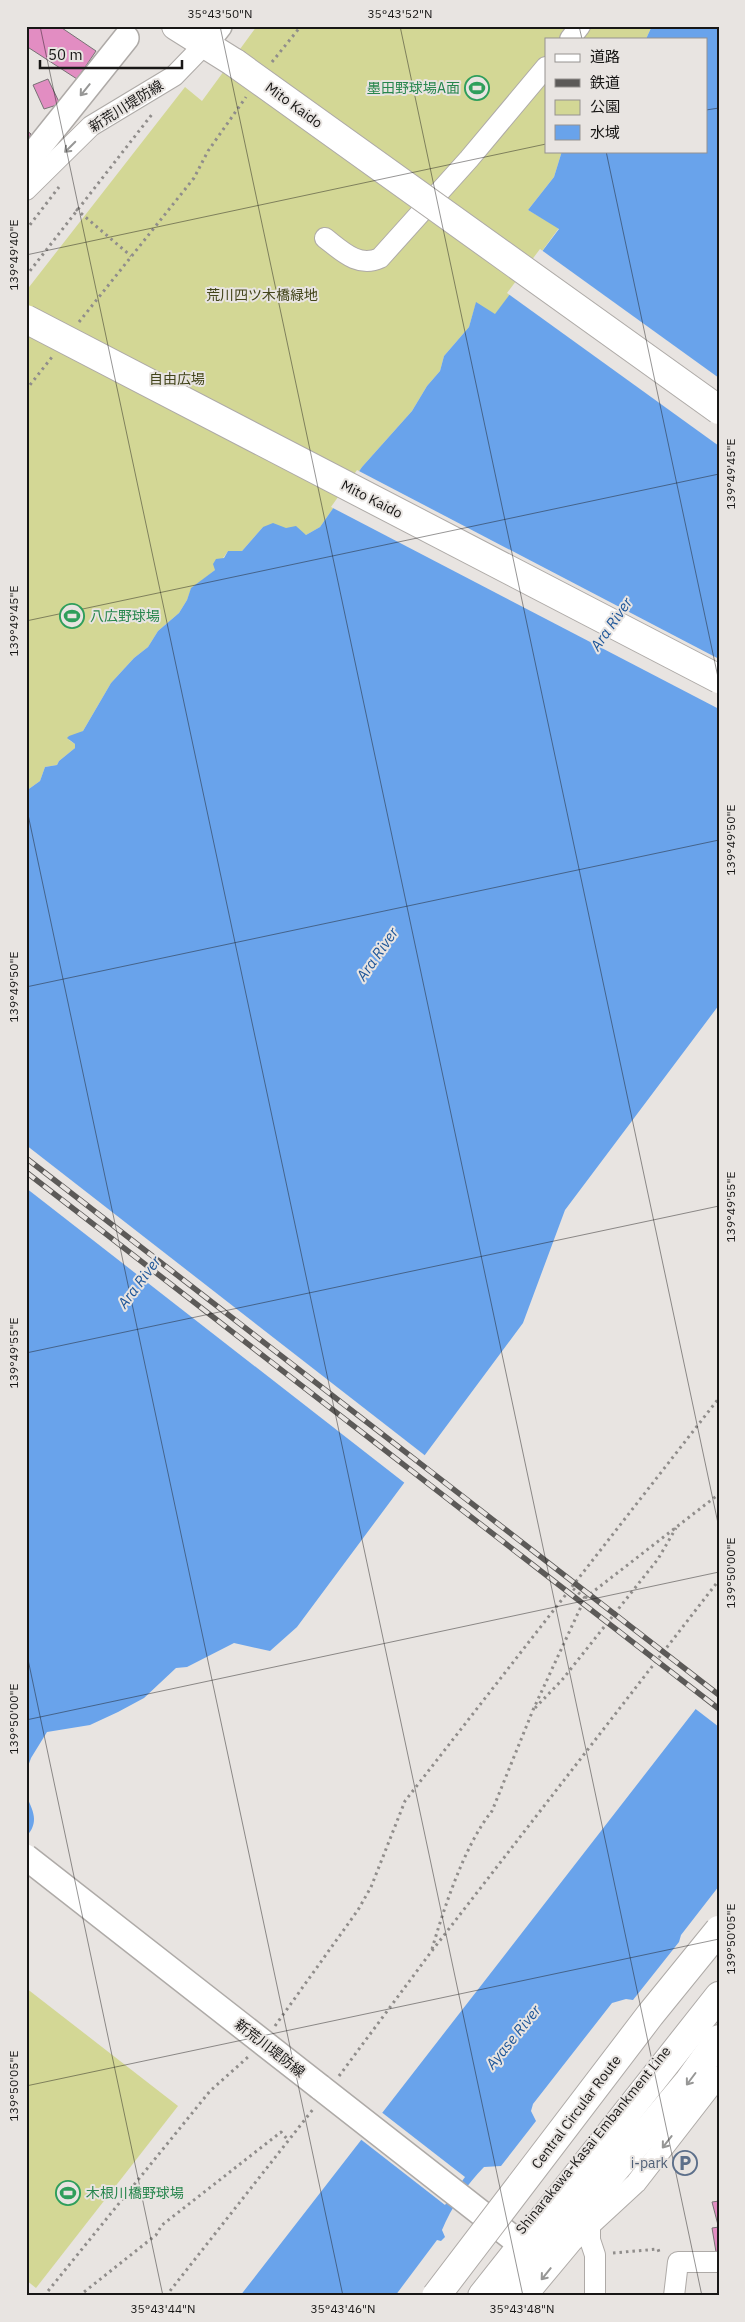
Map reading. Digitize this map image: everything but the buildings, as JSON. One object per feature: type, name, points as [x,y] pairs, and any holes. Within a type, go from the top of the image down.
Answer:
[{"type":"highway","name":"Mito Kaido","points":[[176,26],[212,35],[235,63],[719,410]]},
{"type":"highway","name":"Mito Kaido","points":[[26,319],[719,679]]},
{"type":"highway","name":"Central Circular Route","points":[[436,2296],[650,2015],[719,1930]]},
{"type":"highway","points":[[440,2296],[719,1954]]},
{"type":"highway","points":[[482,2296],[714,1994]]},
{"type":"highway","points":[[509,2296],[689,2082],[719,2039]]},
{"type":"main road","points":[[26,163],[126,38]]},
{"type":"main road","name":"新荒川堤防線","points":[[26,1857],[514,2239]]},
{"type":"main road","name":"Shinarakawa-Kasai Embankment Line","points":[[468,2296],[714,1994]]},
{"type":"street","points":[[571,38],[580,26]]},
{"type":"street","name":"新荒川堤防線","points":[[26,190],[91,126],[174,76],[212,35]]},
{"type":"street","points":[[325,238],[351,257],[363,262],[372,262],[380,258],[468,159],[545,67]]},
{"type":"street","points":[[528,2296],[572,2242],[636,2183],[719,2076]]},
{"type":"street","points":[[590,2225],[590,2240],[595,2255],[595,2296]]},
{"type":"street","points":[[674,2296],[678,2262],[719,2262]]},
{"type":"path","points":[[271,64],[301,26]]},
{"type":"path","points":[[78,324],[194,178],[208,151],[247,95]]},
{"type":"path","points":[[26,276],[157,108]]},
{"type":"path","points":[[76,210],[131,256]]},
{"type":"path","points":[[26,390],[55,353]]},
{"type":"path","points":[[272,2030],[285,2015],[358,1910],[371,1887],[405,1801],[719,1398]]},
{"type":"path","points":[[432,1952],[444,1910],[481,1824],[492,1811],[533,1710],[585,1598],[719,1494]]},
{"type":"path","points":[[533,1710],[562,1680],[658,1559],[676,1528]]},
{"type":"path","points":[[166,2296],[328,2092],[432,1952],[719,1580]]},
{"type":"path","points":[[571,1588],[585,1598]]},
{"type":"path","points":[[44,2296],[210,2090],[253,2051]]},
{"type":"path","points":[[79,2296],[156,2235],[162,2225],[281,2132],[288,2140]]},
{"type":"path","points":[[595,2255],[658,2249],[661,2258],[678,2262]]},
{"type":"green space","name":"荒川四ツ木橋緑地","points":[[257,26],[652,26],[646,38],[545,38],[545,152],[562,152],[554,177],[528,210],[559,228],[495,315],[476,303],[469,327],[444,356],[440,371],[427,386],[412,411],[362,467],[320,527],[306,535],[286,528],[263,527],[242,551],[228,551],[215,570],[191,589],[179,613],[158,631],[148,647],[134,658],[111,683],[83,731],[69,740],[75,744],[75,748],[59,761],[57,765],[45,767],[40,781],[26,791],[26,291],[185,87],[202,101]]},
{"type":"green space","name":"木根川橋野球場","points":[[26,1988],[178,2106],[36,2288],[26,2280]]},
{"type":"water","name":"Ara River","points":[[652,26],[719,26],[719,1005],[565,1210],[523,1323],[297,1627],[270,1651],[234,1643],[187,1667],[176,1668],[144,1698],[118,1712],[90,1725],[47,1732],[31,1758],[26,1772],[26,791],[40,781],[45,767],[57,765],[59,761],[75,748],[75,744],[67,738],[83,731],[111,683],[134,658],[148,647],[158,631],[179,613],[187,600],[191,588],[215,570],[213,564],[216,559],[224,558],[228,551],[242,551],[263,527],[273,523],[286,528],[296,526],[306,535],[320,527],[362,467],[412,411],[427,386],[440,371],[444,356],[469,327],[476,302],[495,314],[559,229],[528,210],[554,177],[562,152],[708,152],[708,38],[646,38]]},
{"type":"water","name":"Ayase River","points":[[719,1679],[719,1886],[681,1935],[679,1942],[633,2000],[626,1999],[612,2003],[533,2104],[531,2111],[536,2121],[501,2166],[484,2167],[472,2181],[455,2205],[442,2230],[445,2237],[441,2241],[437,2240],[395,2296],[240,2296]]},
{"type":"water","points":[[26,1795],[33,1811],[34,1821],[26,1837]]},
{"type":"pier","points":[[540,249],[719,378],[719,446],[507,293]]},
{"type":"pier","points":[[357,470],[719,659],[719,709],[331,507]]},
{"type":"pier","points":[[26,1145],[427,1457],[406,1484],[26,1188]]},
{"type":"pier","points":[[714,1680],[719,1684],[719,1727],[693,1707]]},
{"type":"pier","points":[[380,2111],[465,2177],[445,2205],[359,2138]]},
{"type":"railway","points":[[26,1158],[719,1695]]},
{"type":"railway","points":[[26,1172],[719,1709]]},
{"type":"place","name":"墨田野球場A面","points":[[477,88]]},
{"type":"place","name":"八広野球場","points":[[72,616]]},
{"type":"place","name":"i-park","points":[[685,2163]]},
{"type":"place","name":"木根川橋野球場","points":[[68,2193]]},
{"type":"park label","name":"自由広場","points":[[177,379]]}]
